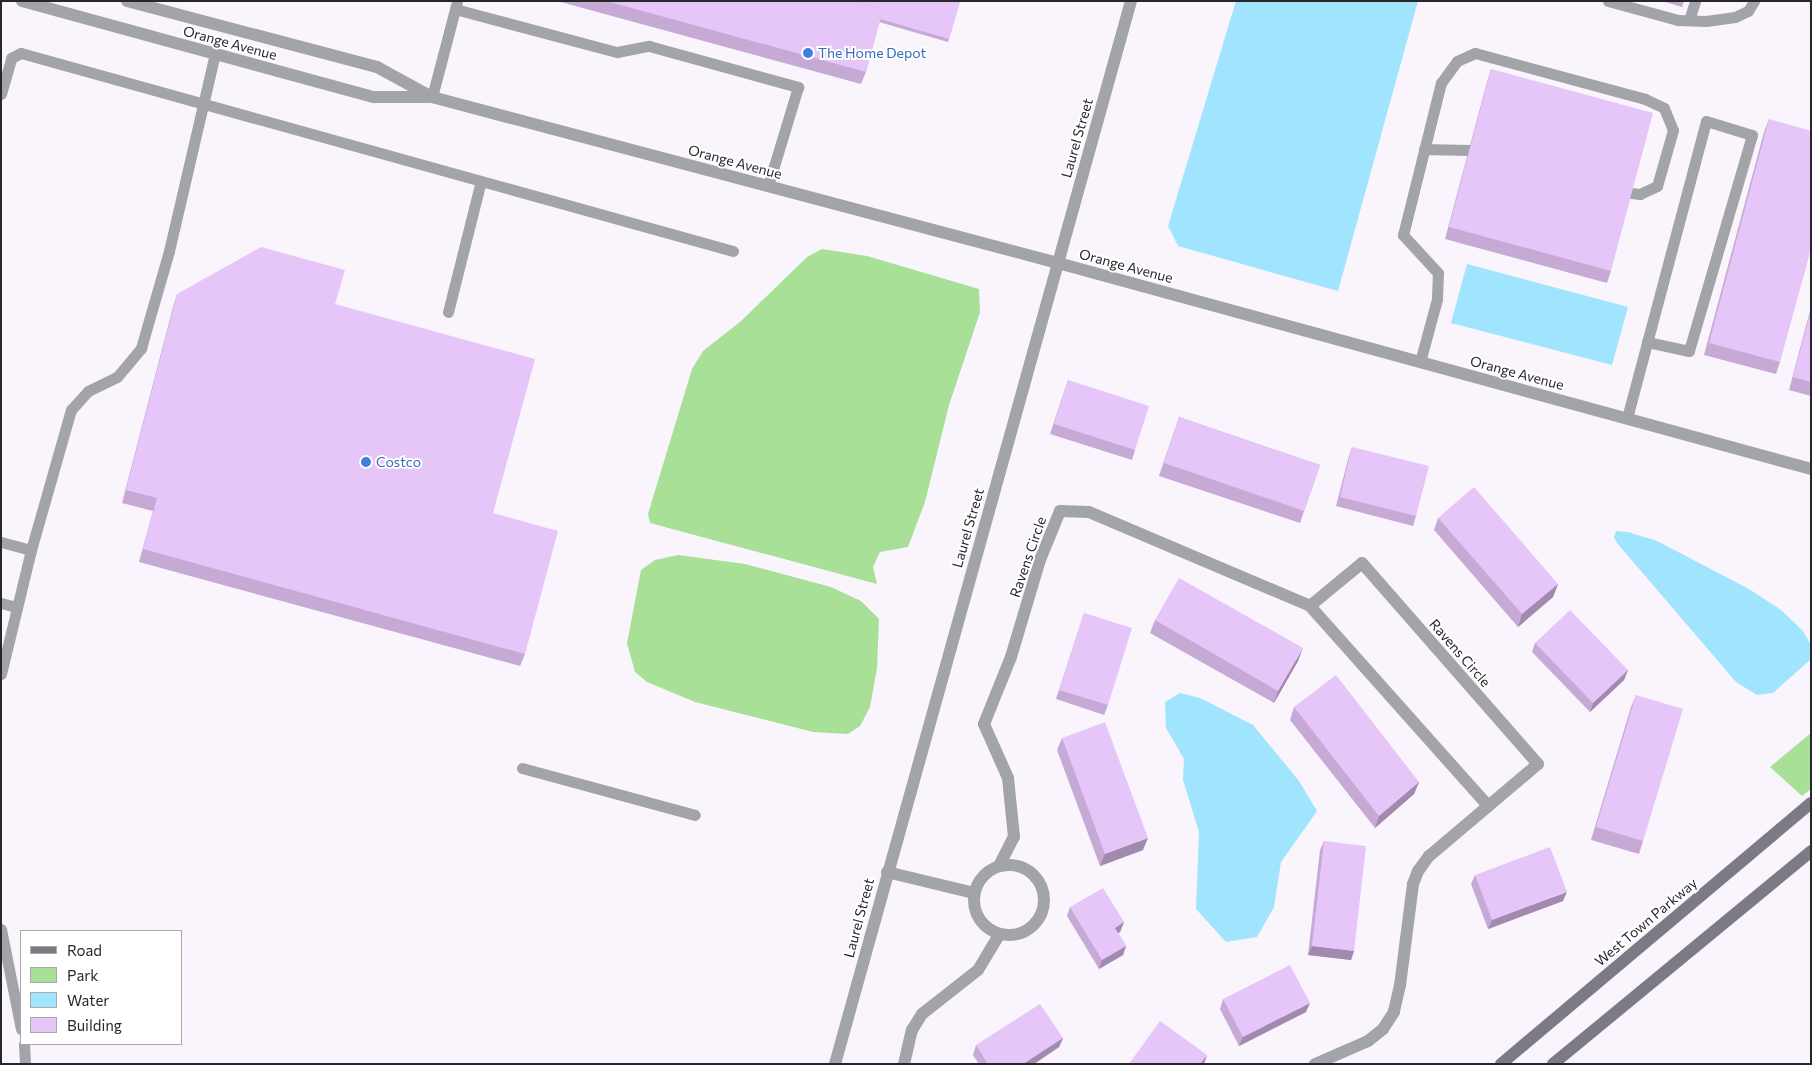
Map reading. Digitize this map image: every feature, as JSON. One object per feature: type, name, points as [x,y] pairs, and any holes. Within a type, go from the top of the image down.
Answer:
[{"type":"main road","name":"West Town Parkway","points":[[1500,1064],[1811,803]]},
{"type":"main road","points":[[1554,1064],[1811,851]]},
{"type":"street","name":"Orange Avenue","points":[[22,1],[374,97],[432,97]]},
{"type":"street","name":"Orange Avenue","points":[[127,1],[377,66],[432,97],[1058,263],[1811,469]]},
{"type":"street","name":"Laurel Street","points":[[835,1064],[1131,1]]},
{"type":"street","name":"Ravens Circle","points":[[974,893],[983,875],[999,866],[1014,837],[1008,778],[984,724],[1011,657],[1040,560],[1060,511],[1089,512],[1310,606],[1488,806]]},
{"type":"street","name":"Ravens Circle","points":[[1310,606],[1362,563],[1538,764],[1429,856],[1418,871],[1413,884],[1400,985],[1394,1012],[1383,1030],[1368,1041],[1315,1064]]},
{"type":"street","points":[[887,872],[974,893],[974,909],[983,925],[999,935],[1018,934],[1034,925],[1043,910],[1043,891],[1034,875],[1018,866],[999,866]]},
{"type":"street","points":[[904,1064],[912,1030],[922,1014],[978,970],[999,935]]},
{"type":"lane","points":[[1608,1],[1689,20],[1735,17],[1748,12],[1754,1]]},
{"type":"lane","points":[[1689,20],[1695,1]]},
{"type":"lane","points":[[432,97],[456,5],[617,52],[649,46],[798,87],[768,186]]},
{"type":"lane","points":[[1,94],[11,58],[21,52],[734,251]]},
{"type":"lane","points":[[1420,362],[1437,299],[1438,272],[1402,235],[1440,83],[1457,61],[1474,53],[1644,98],[1664,108],[1674,130],[1657,186],[1640,194],[1631,193]]},
{"type":"lane","points":[[1,672],[31,550],[71,410],[88,391],[117,378],[141,348],[169,250],[205,104],[215,54]]},
{"type":"lane","points":[[1627,418],[1647,342],[1706,121],[1752,135],[1689,351],[1647,342]]},
{"type":"lane","points":[[1424,149],[1468,150]]},
{"type":"lane","points":[[448,312],[481,181]]},
{"type":"lane","points":[[1,542],[31,550]]},
{"type":"lane","points":[[1,604],[16,607]]},
{"type":"lane","points":[[522,768],[695,816]]},
{"type":"lane","points":[[1,929],[20,1024]]},
{"type":"lane","points":[[24,1045],[25,1064]]},
{"type":"green space","points":[[822,249],[867,256],[979,289],[980,312],[949,405],[925,502],[908,547],[880,552],[873,567],[877,584],[650,523],[648,514],[692,369],[703,351],[740,322],[807,257]]},
{"type":"green space","points":[[678,555],[745,564],[831,587],[861,601],[879,619],[877,668],[870,707],[860,726],[848,734],[813,732],[695,702],[647,682],[635,672],[627,643],[641,570],[655,560]]},
{"type":"green space","points":[[1811,733],[1811,789],[1802,796],[1770,767]]},
{"type":"water","points":[[1236,1],[1418,1],[1338,291],[1178,246],[1168,226]]},
{"type":"water","points":[[1467,264],[1628,307],[1612,365],[1451,323]]},
{"type":"water","points":[[1616,531],[1628,532],[1657,541],[1749,589],[1781,610],[1803,631],[1811,645],[1811,659],[1773,693],[1757,695],[1736,682],[1617,543],[1614,537]]},
{"type":"water","points":[[1180,693],[1200,698],[1253,725],[1299,781],[1317,811],[1281,862],[1274,907],[1257,937],[1226,942],[1196,909],[1199,832],[1183,780],[1184,759],[1166,728],[1165,702]]},
{"type":"building","name":"The Home Depot","points":[[606,1],[855,1],[883,10],[866,72]]},
{"type":"building","points":[[855,1],[960,1],[949,39],[880,19],[883,10]]},
{"type":"building","points":[[1491,69],[1653,113],[1611,271],[1449,227]]},
{"type":"building","points":[[1769,119],[1811,131],[1811,249],[1780,362],[1709,343]]},
{"type":"building","points":[[261,247],[345,270],[335,304],[535,359],[493,513],[558,531],[525,654],[143,549],[157,498],[126,490],[177,294]]},
{"type":"building","points":[[1811,311],[1811,382],[1793,377]]},
{"type":"building","points":[[1068,380],[1149,406],[1135,450],[1054,424]]},
{"type":"building","points":[[1179,417],[1320,465],[1304,511],[1164,463]]},
{"type":"building","points":[[1352,447],[1429,466],[1416,516],[1340,497]]},
{"type":"building","points":[[1474,487],[1558,584],[1522,614],[1438,518]]},
{"type":"building","points":[[1179,578],[1303,648],[1278,691],[1155,620]]},
{"type":"building","points":[[1570,610],[1628,670],[1593,703],[1535,643]]},
{"type":"building","points":[[1084,613],[1132,628],[1108,705],[1059,690]]},
{"type":"building","points":[[1336,675],[1419,782],[1379,816],[1294,707]]},
{"type":"building","points":[[1636,695],[1683,709],[1643,841],[1596,827]]},
{"type":"building","points":[[1105,722],[1148,838],[1105,854],[1062,738]]},
{"type":"building","points":[[1324,841],[1366,846],[1354,951],[1312,946]]},
{"type":"building","points":[[1550,847],[1567,892],[1492,920],[1475,875]]},
{"type":"building","points":[[1103,888],[1124,922],[1115,928],[1126,946],[1102,960],[1070,907]]},
{"type":"building","points":[[1290,965],[1310,1003],[1243,1037],[1223,999]]},
{"type":"building","points":[[1040,1004],[1063,1038],[1023,1064],[988,1064],[976,1045]]},
{"type":"building","points":[[1160,1021],[1207,1055],[1200,1064],[1129,1064]]},
{"type":"place","name":"The Home Depot","points":[[808,53]]},
{"type":"place","name":"Costco","points":[[366,462]]}]
